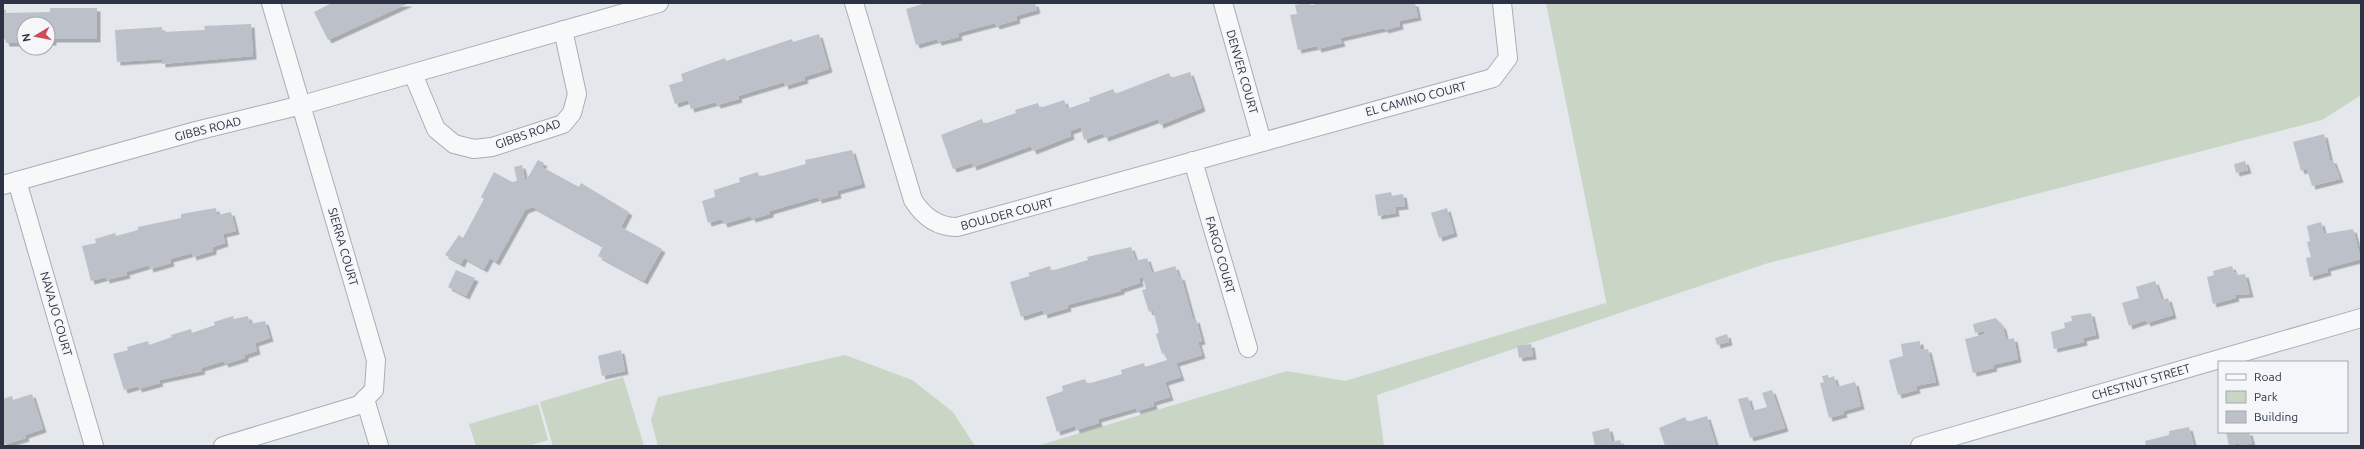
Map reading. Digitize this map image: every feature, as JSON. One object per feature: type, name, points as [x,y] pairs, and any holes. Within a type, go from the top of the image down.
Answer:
[{"type":"street","name":"SIERRA COURT","points":[[272,3],[376,360],[370,394]]},
{"type":"street","name":"GIBBS ROAD","points":[[10,183],[196,131],[302,105],[659,3]]},
{"type":"street","name":"BOULDER COURT","points":[[854,3],[913,200],[926,216],[941,225],[949,227],[967,226],[1262,142]]},
{"type":"street","name":"DENVER COURT","points":[[1223,3],[1262,142]]},
{"type":"street","name":"EL CAMINO COURT","points":[[1262,142],[1493,78],[1508,58],[1502,3]]},
{"type":"street","name":"GIBBS ROAD","points":[[413,74],[436,130],[454,144],[474,148],[492,147],[563,124],[572,113],[577,94],[563,30]]},
{"type":"street","name":"FARGO COURT","points":[[1193,161],[1248,348]]},
{"type":"street","name":"NAVAJO COURT","points":[[10,183],[94,446]]},
{"type":"street","name":"CHESTNUT STREET","points":[[1920,446],[2361,318]]},
{"type":"street","points":[[224,446],[359,406],[370,394]]},
{"type":"street","points":[[370,394],[379,446]]},
{"type":"green space","points":[[1546,3],[2361,3],[2361,95],[2322,120],[1765,264],[1377,395],[1384,446],[1037,446],[1287,371],[1345,381],[1606,303],[1607,306]]},
{"type":"green space","points":[[845,355],[912,380],[953,412],[975,446],[658,446],[651,420],[658,397]]},
{"type":"green space","points":[[623,377],[644,446],[553,446],[540,402]]},
{"type":"green space","points":[[538,404],[548,440],[528,446],[476,446],[469,424]]},
{"type":"building","points":[[332,3],[409,3],[328,40],[314,12]]},
{"type":"building","points":[[926,3],[1035,3],[1037,10],[1016,16],[1017,20],[996,26],[995,23],[958,33],[959,37],[938,42],[937,39],[916,45],[906,9]]},
{"type":"building","points":[[1306,3],[1312,5],[1320,3],[1415,3],[1418,17],[1399,21],[1400,26],[1340,38],[1342,43],[1318,49],[1317,46],[1298,50],[1290,15],[1297,14],[1295,5]]},
{"type":"building","points":[[50,8],[97,8],[97,39],[56,39],[56,16],[16,16],[16,43],[6,43],[5,39],[3,39],[3,10],[6,10],[6,13],[50,12]]},
{"type":"building","points":[[251,24],[253,56],[162,64],[162,59],[117,62],[115,30],[162,27],[162,32],[205,30],[204,26]]},
{"type":"building","points":[[819,34],[829,69],[804,77],[805,80],[785,86],[784,82],[738,96],[739,99],[717,105],[716,102],[691,109],[688,100],[675,104],[669,85],[683,81],[681,74],[725,58],[726,61],[792,39],[793,42]]},
{"type":"building","points":[[1190,72],[1202,108],[1160,125],[1158,119],[1105,138],[1103,133],[1084,140],[1081,127],[1070,131],[1071,136],[1033,151],[1031,146],[973,167],[972,163],[953,169],[941,135],[982,119],[984,124],[1016,113],[1015,110],[1038,103],[1040,108],[1064,100],[1067,109],[1090,101],[1089,98],[1113,89],[1115,94],[1169,73],[1171,78]]},
{"type":"building","points":[[2324,134],[2330,160],[2333,160],[2340,179],[2312,186],[2307,169],[2301,171],[2293,142]]},
{"type":"building","points":[[852,150],[862,184],[837,191],[838,195],[818,200],[818,197],[770,211],[770,214],[752,219],[751,216],[724,224],[722,219],[708,223],[702,201],[715,197],[714,190],[740,182],[739,178],[758,172],[759,177],[806,164],[805,160]]},
{"type":"building","points":[[538,160],[544,163],[542,167],[579,187],[581,183],[629,212],[621,227],[662,249],[644,281],[598,256],[603,246],[533,207],[525,210],[496,262],[490,258],[484,269],[464,258],[461,264],[445,255],[459,235],[463,238],[484,199],[481,197],[494,172],[512,182],[517,181],[514,167],[522,165],[525,179],[527,179]]},
{"type":"building","points":[[2245,161],[2248,170],[2236,173],[2234,164]]},
{"type":"building","points":[[1391,192],[1392,196],[1403,194],[1405,206],[1395,207],[1396,213],[1378,216],[1375,195]]},
{"type":"building","points":[[216,208],[217,215],[231,212],[236,231],[223,234],[225,243],[213,247],[213,251],[193,257],[192,253],[170,259],[171,263],[150,269],[149,265],[126,272],[127,275],[106,280],[106,277],[91,281],[82,246],[96,243],[95,239],[115,233],[116,236],[138,230],[138,227],[181,218],[181,214]]},
{"type":"building","points":[[1447,208],[1454,233],[1439,238],[1431,213]]},
{"type":"building","points":[[2321,222],[2324,234],[2353,229],[2361,259],[2327,268],[2328,272],[2310,277],[2306,258],[2311,257],[2307,242],[2310,241],[2307,226]]},
{"type":"building","points":[[1131,247],[1136,261],[1147,258],[1152,273],[1175,266],[1179,277],[1181,276],[1193,320],[1196,319],[1202,341],[1198,342],[1202,355],[1176,363],[1181,377],[1165,382],[1170,397],[1153,402],[1154,406],[1137,411],[1136,408],[1098,419],[1099,423],[1076,430],[1075,426],[1057,432],[1046,397],[1063,391],[1062,386],[1085,379],[1087,384],[1122,374],[1121,370],[1144,363],[1145,367],[1167,360],[1165,353],[1162,354],[1156,334],[1159,333],[1153,310],[1149,312],[1142,290],[1146,289],[1143,277],[1139,278],[1140,283],[1121,289],[1121,291],[1067,305],[1068,308],[1044,315],[1043,310],[1021,317],[1010,282],[1030,276],[1028,273],[1050,266],[1051,271],[1088,260],[1087,257]]},
{"type":"building","points":[[2232,266],[2234,273],[2237,272],[2238,275],[2245,274],[2250,294],[2235,295],[2236,298],[2213,304],[2207,277],[2214,275],[2213,271]]},
{"type":"building","points":[[456,270],[475,278],[466,296],[448,287]]},
{"type":"building","points":[[2155,281],[2162,300],[2168,298],[2173,315],[2147,323],[2146,320],[2129,326],[2122,303],[2139,298],[2136,287]]},
{"type":"building","points":[[2091,313],[2096,335],[2083,338],[2084,342],[2054,349],[2051,332],[2065,328],[2064,323],[2072,321],[2071,316]]},
{"type":"building","points":[[233,316],[234,319],[248,316],[250,324],[265,321],[270,338],[255,343],[257,351],[245,355],[245,358],[225,364],[224,361],[201,368],[202,371],[159,380],[160,383],[138,389],[138,386],[124,390],[113,354],[128,350],[127,347],[148,341],[149,345],[172,337],[171,335],[191,329],[192,333],[215,325],[214,322]]},
{"type":"building","points":[[1996,318],[2003,327],[2006,340],[2014,338],[2018,359],[1993,365],[1994,368],[1973,373],[1965,339],[1985,334],[1984,331],[1975,333],[1973,324]]},
{"type":"building","points":[[1727,334],[1729,342],[1717,345],[1715,338]]},
{"type":"building","points":[[1920,341],[1921,350],[1928,349],[1936,382],[1916,386],[1917,390],[1898,395],[1889,360],[1903,356],[1901,344]]},
{"type":"building","points":[[1531,344],[1533,356],[1519,358],[1517,346]]},
{"type":"building","points":[[621,350],[625,371],[602,376],[598,356]]},
{"type":"building","points":[[1828,375],[1829,378],[1834,376],[1837,387],[1855,382],[1861,406],[1843,411],[1844,414],[1829,418],[1820,383],[1824,382],[1822,376]]},
{"type":"building","points":[[1772,390],[1785,428],[1750,438],[1738,399],[1748,397],[1752,411],[1767,407],[1762,393]]},
{"type":"building","points":[[32,394],[43,429],[25,435],[26,438],[3,445],[3,399],[12,396],[13,400]]},
{"type":"building","points":[[1707,416],[1716,445],[1665,446],[1659,428],[1685,417],[1687,422]]},
{"type":"building","points":[[2189,427],[2194,446],[2146,446],[2145,441],[2169,435],[2169,431]]},
{"type":"building","points":[[1609,428],[1612,442],[1620,440],[1622,446],[1595,446],[1592,432]]},
{"type":"building","points":[[2226,433],[2249,433],[2252,443],[2241,446],[2239,443],[2229,446]]}]
